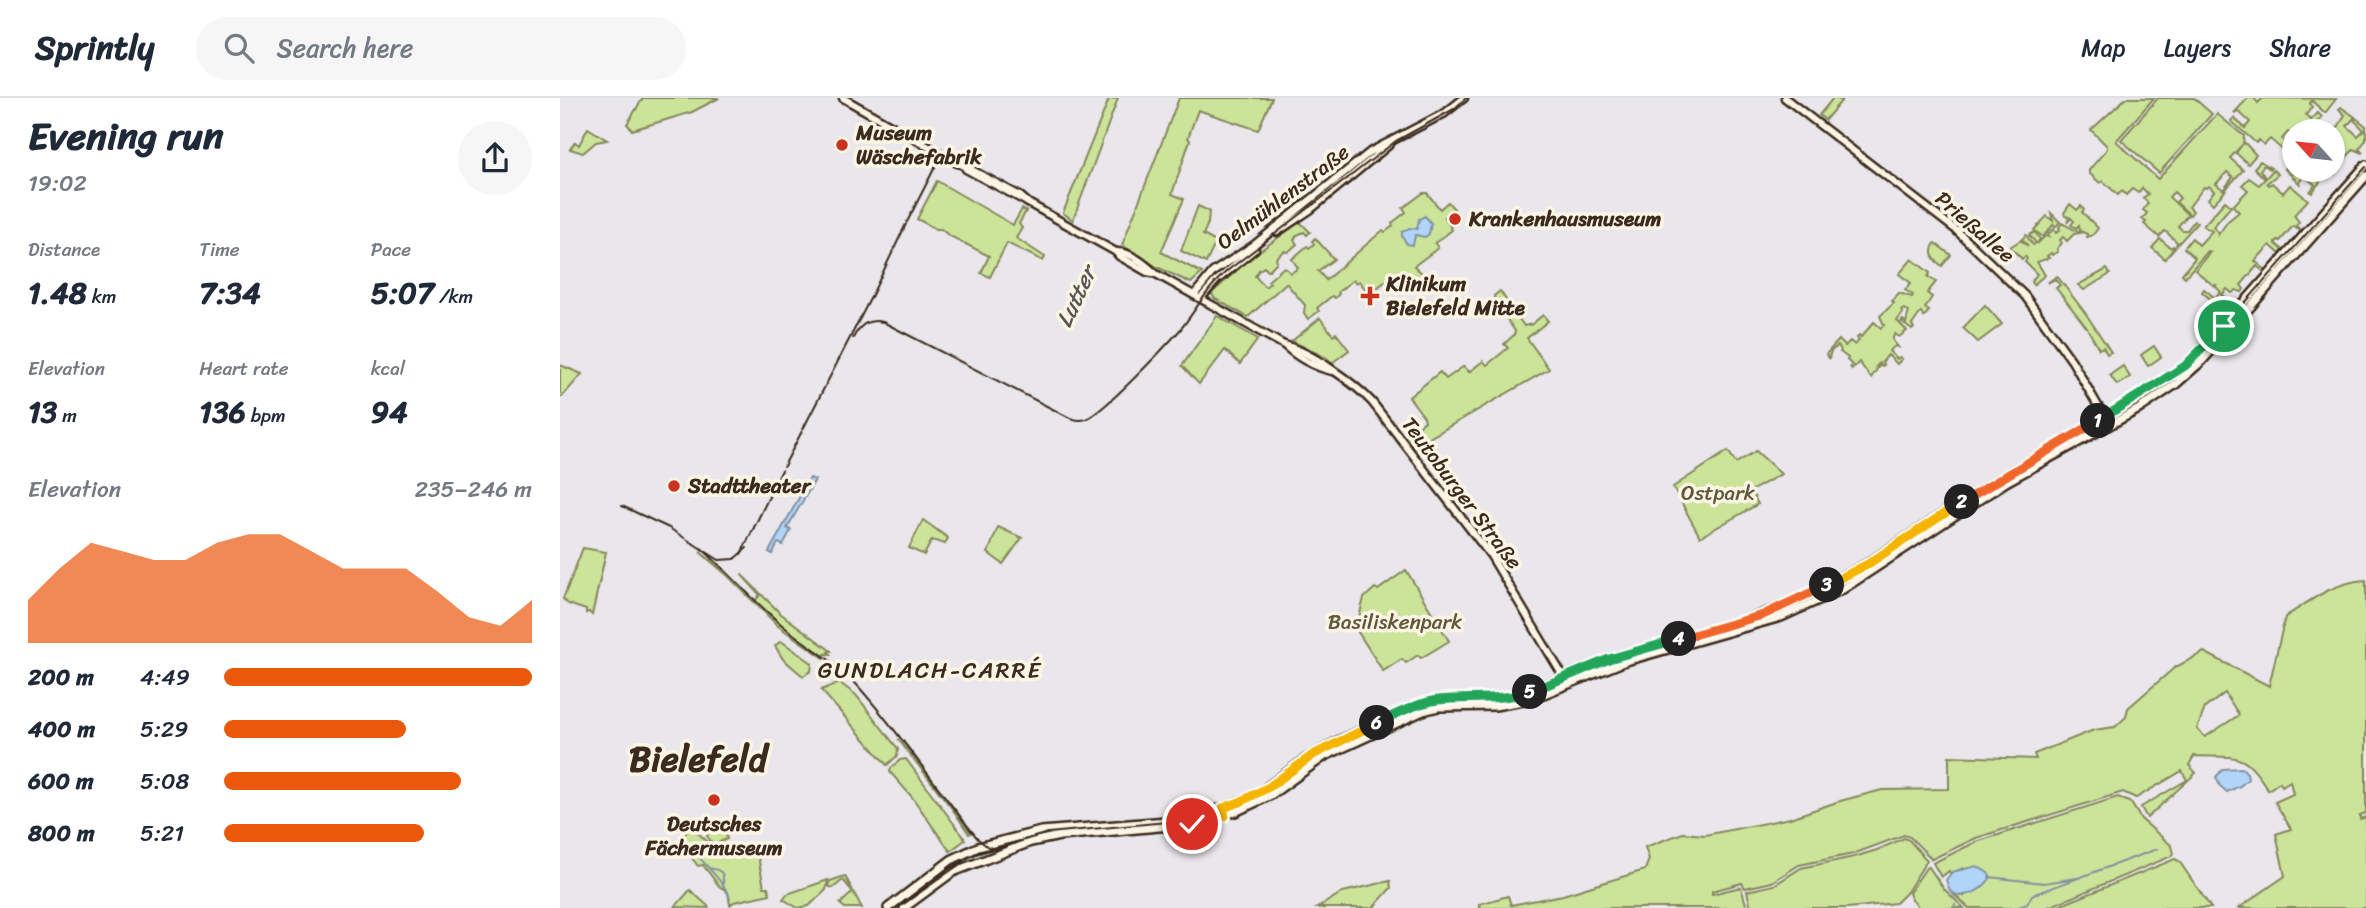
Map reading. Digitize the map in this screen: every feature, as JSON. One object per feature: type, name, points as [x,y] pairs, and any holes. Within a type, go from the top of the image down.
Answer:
[{"type":"main road","points":[[904,908],[953,872],[1020,845],[1048,838],[1169,827],[1262,800],[1332,749],[1423,711],[1446,706],[1518,703],[1609,659],[1763,615],[1878,562],[1968,502],[2107,421],[2185,366],[2231,323],[2352,186],[2366,165]]},
{"type":"main road","points":[[2352,186],[2366,176]]},
{"type":"main road","points":[[888,908],[963,853],[978,847],[987,848],[1041,831],[1167,821],[1224,812]]},
{"type":"main road","points":[[978,847],[982,860]]},
{"type":"main road","points":[[987,848],[996,855]]},
{"type":"main road","points":[[982,860],[987,848]]},
{"type":"street","name":"Teutoburger Straße","points":[[843,98],[998,183],[1116,252],[1122,251],[1150,267],[1154,273],[1284,345],[1327,365],[1357,387],[1491,556],[1565,681]]},
{"type":"street","name":"Oelmühlenstraße","points":[[1198,297],[1215,270],[1254,246],[1370,152],[1445,113],[1464,98]]},
{"type":"street","name":"Prießallee","points":[[1784,98],[1956,230],[2025,296],[2065,349],[2107,421]]},
{"type":"green space","points":[[643,98],[719,98],[692,112],[632,130],[627,124]]},
{"type":"green space","points":[[1118,98],[1073,220],[1063,213],[1109,99]]},
{"type":"green space","points":[[1179,98],[1272,98],[1258,130],[1198,110],[1172,194],[1184,199],[1161,252],[1202,273],[1191,283],[1157,267],[1122,245]]},
{"type":"green space","points":[[1833,98],[1842,100],[1825,120],[1819,115]]},
{"type":"green space","points":[[2126,98],[2154,98],[2116,141],[2158,179],[2217,114],[2244,136],[2243,144],[2256,155],[2248,164],[2236,153],[2242,145],[2230,158],[2243,170],[2225,190],[2233,177],[2227,172],[2216,184],[2225,191],[2213,204],[2208,199],[2214,191],[2209,186],[2204,187],[2189,207],[2193,211],[2190,215],[2176,202],[2180,198],[2174,192],[2169,197],[2188,215],[2178,226],[2182,230],[2187,230],[2194,221],[2197,223],[2176,246],[2177,242],[2165,231],[2159,237],[2144,224],[2146,222],[2142,219],[2147,213],[2143,210],[2148,203],[2143,198],[2148,194],[2142,188],[2138,193],[2132,189],[2126,195],[2122,191],[2118,195],[2089,173],[2107,149],[2091,130]]},
{"type":"green space","points":[[2158,98],[2194,98],[2212,114],[2159,173],[2121,140]]},
{"type":"green space","points":[[2248,98],[2254,98],[2258,103],[2263,98],[2336,99],[2325,113],[2312,101],[2312,107],[2306,115],[2310,119],[2282,119],[2282,149],[2270,139],[2264,145],[2259,140],[2256,143],[2231,121],[2234,118],[2245,128],[2250,122],[2238,111],[2234,113]]},
{"type":"green space","points":[[2341,107],[2355,117],[2347,126],[2358,136],[2364,130],[2354,120],[2356,118],[2366,126],[2366,140],[2359,149],[2363,153],[2354,149],[2345,159],[2345,119],[2343,119],[2345,115],[2339,109]]},
{"type":"green space","points":[[2318,113],[2322,117],[2320,119],[2312,119]]},
{"type":"green space","points":[[588,128],[607,140],[596,142],[583,153],[570,149],[575,142],[579,145]]},
{"type":"green space","points":[[2260,161],[2271,168],[2264,165],[2260,170],[2266,178],[2273,170],[2278,174],[2267,183],[2269,185],[2272,183],[2283,193],[2290,185],[2308,200],[2294,215],[2299,222],[2296,226],[2301,230],[2293,226],[2275,243],[2283,250],[2280,254],[2270,245],[2255,261],[2266,270],[2264,272],[2257,266],[2241,285],[2244,289],[2242,292],[2236,290],[2232,293],[2227,289],[2221,296],[2235,306],[2226,312],[2202,292],[2204,289],[2215,298],[2221,292],[2216,285],[2195,270],[2210,252],[2208,251],[2185,277],[2182,274],[2195,258],[2184,248],[2192,238],[2199,245],[2212,231],[2203,226],[2225,201],[2231,206],[2213,227],[2218,235],[2239,212],[2233,206],[2248,190],[2242,185],[2249,178],[2259,185],[2265,179],[2254,168]]},
{"type":"green space","points":[[937,181],[1013,225],[1022,209],[1026,211],[1019,224],[1022,228],[1016,238],[1045,257],[1043,261],[1007,243],[990,277],[981,273],[989,256],[917,219]]},
{"type":"green space","points":[[2312,182],[2320,182],[2312,193],[2310,192],[2315,185]]},
{"type":"green space","points":[[1423,193],[1427,193],[1440,209],[1448,202],[1454,209],[1445,217],[1452,230],[1435,243],[1438,248],[1414,266],[1423,274],[1418,278],[1407,273],[1402,275],[1399,271],[1369,294],[1359,281],[1356,283],[1353,280],[1338,292],[1335,298],[1332,296],[1317,308],[1319,311],[1308,319],[1304,313],[1305,305],[1286,283],[1248,317],[1214,298],[1212,293],[1254,255],[1300,222],[1310,232],[1307,235],[1304,232],[1297,235],[1294,240],[1297,244],[1276,258],[1277,262],[1268,271],[1264,267],[1255,276],[1265,287],[1284,267],[1291,273],[1298,268],[1292,259],[1307,246],[1309,248],[1314,244],[1312,241],[1315,238],[1334,259],[1318,271],[1326,280],[1383,230],[1385,232],[1393,226],[1392,223],[1406,212],[1403,208]]},
{"type":"green space","points":[[2070,204],[2077,210],[2081,206],[2084,210],[2082,212],[2098,228],[2093,235],[2087,237],[2087,234],[2080,231],[2079,225],[2076,228],[2071,225],[2074,221],[2071,218],[2067,223],[2069,217],[2064,213]]},
{"type":"green space","points":[[1198,206],[1209,211],[1203,235],[1216,242],[1206,263],[1181,251]]},
{"type":"green space","points":[[2051,213],[2060,222],[2055,227],[2053,225],[2043,237],[2034,230],[2047,216],[2053,221]]},
{"type":"green space","points":[[2062,223],[2080,233],[2074,234],[2067,241],[2063,237],[2058,252],[2052,255],[2051,253],[2047,256],[2049,258],[2037,262],[2045,275],[2033,285],[2031,282],[2037,274],[2025,262],[2025,256],[2022,259],[2010,247],[2021,240],[2028,246],[2022,239],[2026,235],[2033,245],[2036,243],[2029,235],[2035,232],[2040,239],[2037,244],[2045,236],[2049,237],[2048,234],[2054,229],[2056,233],[2060,230]]},
{"type":"green space","points":[[2160,239],[2171,248],[2175,247],[2165,259],[2152,248]]},
{"type":"green space","points":[[1935,243],[1951,255],[1942,266],[1933,256]]},
{"type":"green space","points":[[1912,259],[1930,273],[1928,277],[1936,282],[1927,293],[1932,297],[1925,308],[1929,311],[1924,317],[1921,312],[1912,325],[1912,330],[1901,322],[1903,320],[1906,323],[1909,311],[1901,311],[1903,313],[1897,321],[1907,331],[1899,337],[1895,334],[1893,341],[1898,347],[1895,346],[1889,351],[1897,359],[1902,359],[1897,364],[1888,355],[1882,362],[1884,365],[1879,363],[1871,378],[1859,362],[1852,369],[1848,358],[1840,352],[1838,346],[1831,351],[1829,358],[1826,354],[1839,340],[1845,346],[1850,341],[1855,345],[1859,335],[1861,337],[1874,322],[1881,328],[1884,325],[1880,316],[1894,303],[1892,301],[1899,293],[1912,297],[1913,295],[1905,290],[1911,283],[1899,274]]},
{"type":"green space","points":[[2107,269],[2110,274],[2084,290],[2078,285]]},
{"type":"green space","points":[[2057,276],[2111,352],[2107,354],[2103,347],[2099,349],[2087,328],[2056,288],[2060,285],[2055,279],[2047,283]]},
{"type":"green space","points":[[1500,291],[1524,326],[1532,324],[1543,315],[1548,321],[1527,338],[1549,369],[1417,445],[1412,445],[1405,437],[1425,421],[1409,397],[1440,372],[1446,379],[1464,366],[1469,372],[1483,361],[1487,365],[1508,348],[1504,344],[1515,331],[1495,302],[1494,296]]},
{"type":"green space","points":[[1985,305],[2002,324],[1978,342],[1963,328]]},
{"type":"green space","points":[[1217,316],[1258,339],[1240,364],[1225,350],[1199,384],[1182,366]]},
{"type":"green space","points":[[1320,318],[1349,350],[1332,363],[1292,341]]},
{"type":"green space","points":[[2154,346],[2161,357],[2148,366],[2141,355]]},
{"type":"green space","points":[[560,365],[582,374],[562,397],[560,397]]},
{"type":"green space","points":[[2123,366],[2130,377],[2117,385],[2110,375]]},
{"type":"green space","name":"Ostpark","points":[[1728,451],[1736,463],[1756,451],[1781,474],[1751,491],[1758,504],[1700,537],[1673,487]]},
{"type":"green space","points":[[923,520],[948,538],[945,544],[932,540],[924,555],[909,548]]},
{"type":"green space","points":[[998,527],[1022,538],[1003,564],[988,553]]},
{"type":"green space","points":[[583,548],[606,552],[592,615],[563,599]]},
{"type":"green space","points":[[700,552],[725,571],[755,601],[760,595],[741,574],[780,613],[831,651],[828,652],[830,654],[825,654],[824,658],[778,626]]},
{"type":"green space","name":"Basiliskenpark","points":[[1406,570],[1449,641],[1421,658],[1418,655],[1406,663],[1402,659],[1383,671],[1356,629],[1364,598],[1375,588],[1378,590]]},
{"type":"green space","points":[[2366,580],[2366,813],[2360,815],[2360,819],[2366,817],[2366,908],[2239,908],[2285,876],[2276,834],[2291,829],[2275,802],[2293,794],[2290,781],[2282,786],[2280,782],[2268,790],[2245,762],[2230,757],[2194,756],[2189,765],[2196,773],[2147,818],[2141,807],[2187,780],[2182,771],[2136,798],[2123,792],[1976,838],[1932,859],[1910,837],[1904,835],[1853,854],[1799,865],[1772,882],[1745,888],[1742,883],[1712,891],[1712,894],[1741,887],[1747,908],[1478,908],[1481,907],[1479,904],[1508,896],[1511,905],[1563,895],[1645,870],[1649,859],[1645,847],[1683,833],[1705,835],[1790,818],[1882,790],[1949,789],[1949,756],[2036,759],[2034,754],[2094,730],[2115,727],[2126,717],[2128,708],[2174,668],[2204,652],[2269,686],[2285,617],[2323,593],[2354,581]],"holes":[[[2225,693],[2239,715],[2205,737],[2197,729],[2205,708]]]},
{"type":"green space","points":[[781,641],[812,663],[811,671],[803,676],[783,659],[775,646]]},
{"type":"green space","points":[[840,683],[856,695],[898,749],[897,756],[887,765],[821,690]]},
{"type":"green space","points":[[898,739],[934,782],[971,833],[969,834]]},
{"type":"green space","points":[[906,759],[965,840],[950,851],[912,797],[890,772],[900,760]]},
{"type":"green space","points":[[2118,797],[2131,803],[2141,819],[2172,846],[2174,854],[2046,908],[1969,908],[1952,893],[1964,896],[1963,868],[1951,874],[1949,871],[1941,877],[1933,863],[1976,842]]},
{"type":"green space","points":[[690,826],[716,849],[731,854],[733,845],[737,846],[736,854],[739,845],[760,851],[762,856],[758,857],[764,887],[768,887],[770,894],[730,905],[728,892],[719,886],[703,865],[698,866],[680,843]]},
{"type":"green space","points":[[725,830],[727,839],[720,842],[725,845],[724,851],[716,848],[707,836],[709,832]]},
{"type":"green space","points":[[1904,838],[1927,860],[1907,892],[1896,903],[1847,908],[1751,908],[1747,891],[1774,885],[1801,868],[1854,857]]},
{"type":"green space","points":[[2175,859],[2211,908],[2054,908]]},
{"type":"green space","points":[[1929,867],[1944,889],[1964,908],[1919,908],[1909,893]]},
{"type":"green space","points":[[845,876],[862,908],[845,908],[840,904],[853,892],[843,880],[833,888],[828,886],[830,881]]},
{"type":"green space","points":[[828,880],[826,890],[809,906],[798,908],[783,899],[787,894]]},
{"type":"green space","points":[[1390,881],[1391,888],[1373,908],[1317,908],[1343,892]]},
{"type":"green space","points":[[690,890],[709,907],[675,907]]},
{"type":"water","points":[[1425,216],[1431,223],[1429,234],[1425,237],[1415,235],[1413,245],[1407,244],[1402,232],[1409,228],[1417,229],[1419,219]]},
{"type":"water","points":[[810,478],[815,480],[787,528],[791,530],[783,545],[778,543],[772,554],[769,552]]},
{"type":"water","points":[[2242,768],[2248,779],[2240,786],[2227,792],[2220,786],[2216,777],[2223,769]]},
{"type":"water","points":[[1977,866],[1991,877],[1984,885],[1977,891],[1959,896],[1950,891],[1946,880],[1952,872]]},
{"type":"waterway","name":"Lutter","points":[[686,841],[723,885],[730,899]]},
{"type":"waterway","points":[[2016,908],[2027,904],[2032,895],[2157,849]]},
{"type":"waterway","name":"Lutter","points":[[709,868],[721,872],[723,884]]},
{"type":"waterway","points":[[1989,877],[2044,883],[2077,878]]},
{"type":"waterway","points":[[1954,908],[1955,904]]},
{"type":"tram line","points":[[853,338],[865,324],[883,322],[1070,418],[1086,419],[1120,392],[1162,350],[1227,271],[1396,141],[1454,109],[1466,98]]},
{"type":"tram line","points":[[907,222],[937,163]]},
{"type":"tram line","points":[[956,864],[976,854],[1048,833],[1167,822],[1224,809],[1258,795],[1322,752],[1405,711],[1438,701],[1515,698],[1611,660],[1742,624],[1797,603],[1877,560],[2012,473],[2118,413],[2186,369],[2366,167]]},
{"type":"tram line","points":[[784,466],[906,224]]},
{"type":"tram line","points":[[741,554],[782,470]]},
{"type":"tram line","points":[[622,506],[669,528],[719,560],[734,559],[747,548]]},
{"type":"tram line","points":[[701,548],[771,616],[838,667],[857,685],[979,840],[988,847],[997,849]]},
{"type":"tram line","points":[[898,908],[963,862]]},
{"type":"place","name":"Museum Wäschefabrik","points":[[842,145]]},
{"type":"place","name":"Krankenhausmuseum","points":[[1455,219]]},
{"type":"place","name":"Klinikum Bielefeld Mitte","points":[[1370,296]]},
{"type":"place","name":"Stadttheater","points":[[674,486]]},
{"type":"place","name":"Deutsches Fächermuseum","points":[[714,800]]},
{"type":"district","name":"GUNDLACH-CARRÉ","points":[[930,670]]},
{"type":"district","name":"Bielefeld","points":[[698,759]]},
{"type":"route","points":[[1192,824],[1225,816],[1223,808],[1269,787],[1313,755],[1412,707],[1439,700],[1497,699],[1521,695],[1609,659],[1778,610],[1868,564],[1958,504],[2117,411],[2178,372],[2197,356],[2224,326]]}]
